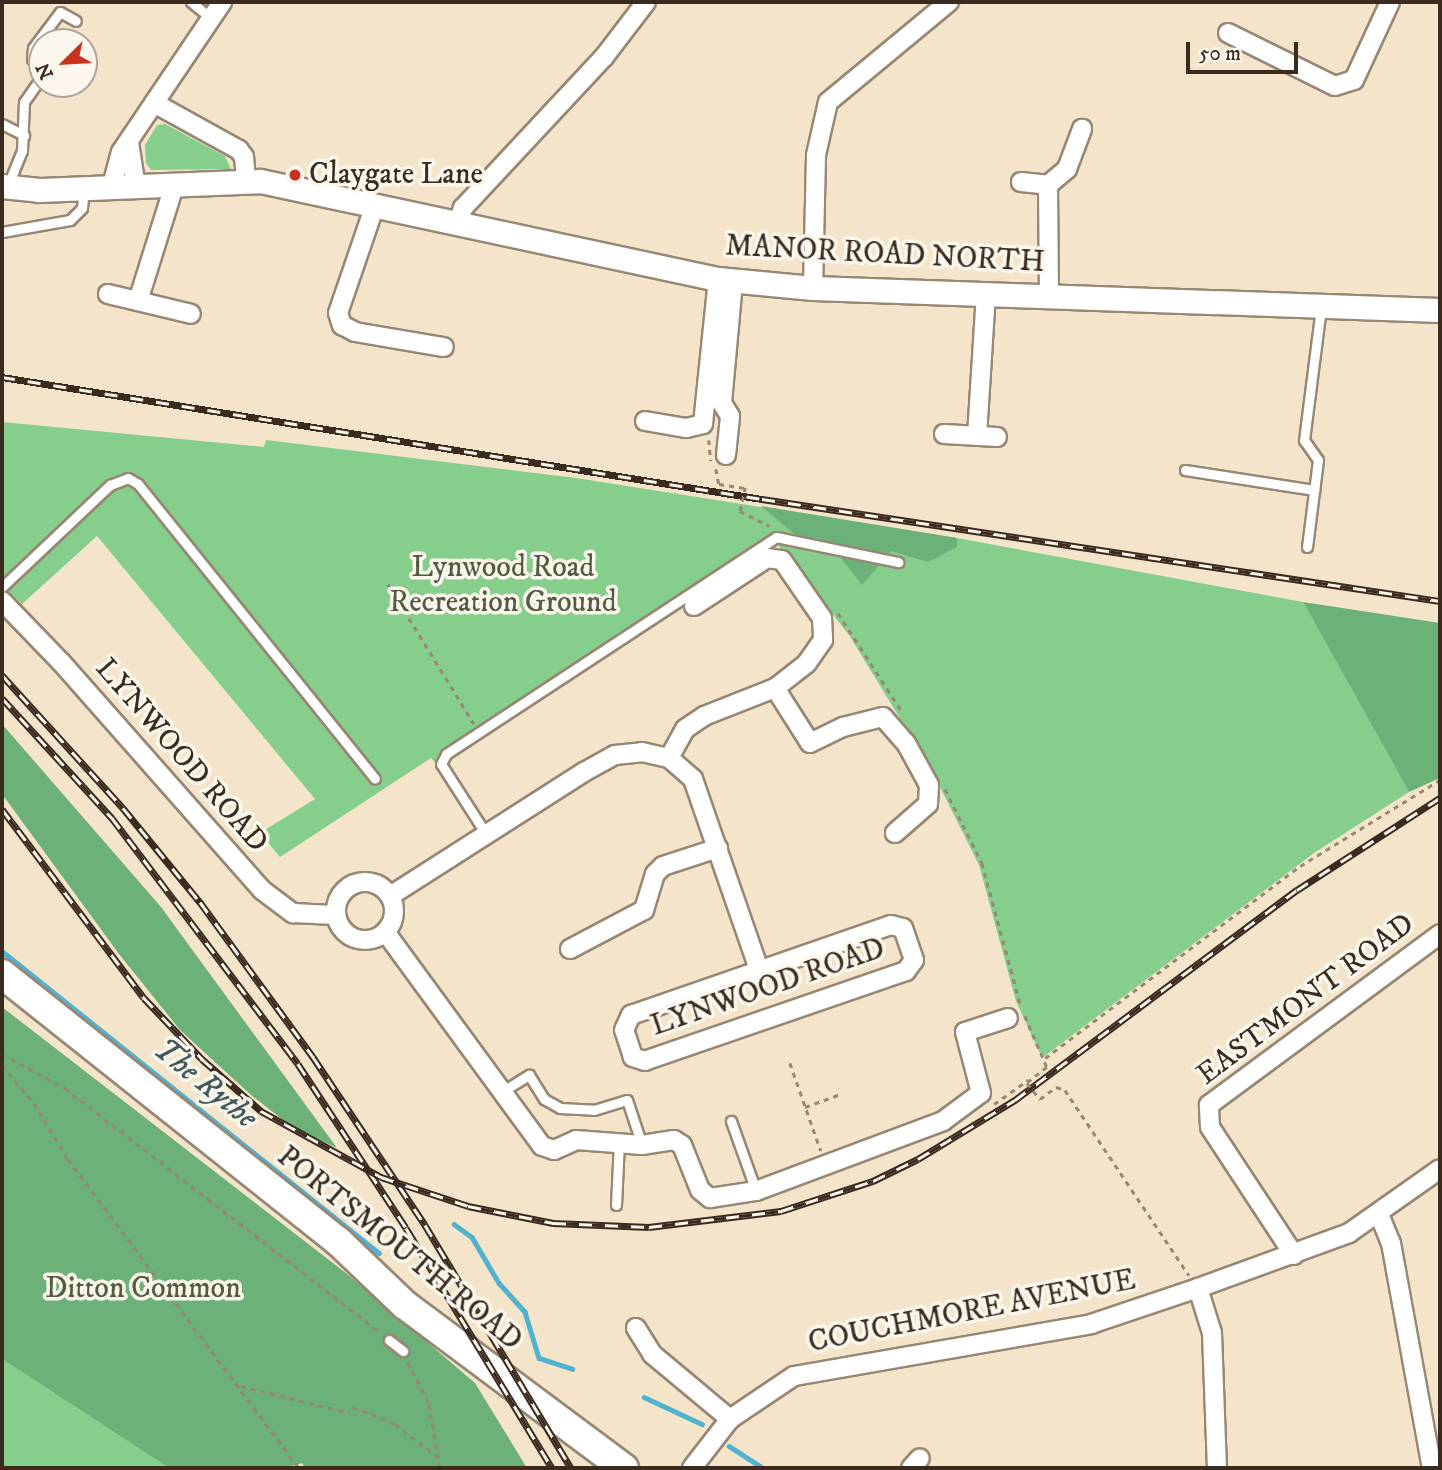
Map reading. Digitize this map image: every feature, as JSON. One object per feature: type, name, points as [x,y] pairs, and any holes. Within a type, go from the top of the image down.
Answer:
[{"type":"main road","name":"PORTSMOUTH ROAD","points":[[2,974],[339,1242],[405,1306],[624,1468]]},
{"type":"street","points":[[111,189],[121,152],[222,2]]},
{"type":"street","points":[[458,224],[463,208],[604,57],[646,2]]},
{"type":"street","points":[[813,288],[816,155],[828,102],[949,2]]},
{"type":"street","points":[[1228,33],[1335,86],[1354,80],[1391,2]]},
{"type":"street","points":[[154,103],[239,150],[244,157],[246,180]]},
{"type":"street","points":[[1021,182],[1048,185],[1067,169],[1082,129]]},
{"type":"street","points":[[129,142],[136,188]]},
{"type":"street","name":"MANOR ROAD NORTH","points":[[5,186],[111,189],[246,180],[726,280],[813,288],[1440,310]]},
{"type":"street","points":[[1048,185],[1049,296]]},
{"type":"street","points":[[138,301],[174,186]]},
{"type":"street","points":[[375,205],[338,313],[342,325],[355,332],[444,347]]},
{"type":"street","points":[[645,422],[686,428],[703,424],[726,280]]},
{"type":"street","points":[[726,280],[722,403],[730,416],[726,454]]},
{"type":"street","points":[[108,294],[191,314]]},
{"type":"street","points":[[977,436],[986,294]]},
{"type":"street","points":[[944,434],[997,437]]},
{"type":"street","points":[[390,896],[615,755],[642,752],[668,758],[685,729],[704,716],[775,688],[806,664],[822,640],[822,618],[782,559],[767,558],[694,606]]},
{"type":"street","name":"LYNWOOD ROAD","points":[[2,601],[61,662],[262,890],[293,913],[334,915]]},
{"type":"street","points":[[775,688],[803,748],[843,727],[883,717],[906,743],[929,785],[928,804],[895,833]]},
{"type":"street","name":"LYNWOOD ROAD","points":[[668,758],[693,779],[760,970]]},
{"type":"street","points":[[570,949],[644,910],[655,874],[663,866],[718,848]]},
{"type":"street","points":[[372,882],[390,896],[394,916],[386,933],[357,939],[340,928],[334,915],[340,894],[354,883],[372,882]]},
{"type":"street","name":"LYNWOOD ROAD","points":[[891,925],[903,928],[914,960],[906,971],[645,1061],[633,1057],[624,1030],[631,1015],[760,970],[891,925]]},
{"type":"street","points":[[386,933],[542,1146],[554,1150],[576,1140],[642,1145],[674,1140],[682,1145],[699,1190],[710,1198],[756,1191],[943,1121],[981,1093],[965,1031],[1008,1018]]},
{"type":"street","name":"EASTMONT ROAD","points":[[1294,1255],[1210,1127],[1209,1105],[1440,934]]},
{"type":"street","name":"COUCHMORE AVENUE","points":[[692,1468],[730,1419],[776,1384],[817,1369],[1091,1324],[1294,1255],[1349,1233],[1440,1169]]},
{"type":"street","points":[[1379,1214],[1391,1243],[1432,1468]]},
{"type":"street","points":[[1198,1288],[1212,1333],[1217,1468]]},
{"type":"street","points":[[636,1328],[652,1354],[730,1419]]},
{"type":"lane","points":[[191,2],[211,18]]},
{"type":"lane","points":[[48,28],[60,12],[76,21]]},
{"type":"lane","points":[[5,186],[22,151],[24,102],[28,96]]},
{"type":"lane","points":[[2,124],[24,135]]},
{"type":"lane","points":[[2,232],[70,220],[82,208],[84,189]]},
{"type":"lane","points":[[1307,547],[1318,460],[1304,440],[1321,306]]},
{"type":"lane","points":[[1185,470],[1314,490]]},
{"type":"lane","points":[[2,587],[110,485],[128,478],[138,484],[375,779]]},
{"type":"lane","points":[[486,834],[441,765],[446,754],[776,537],[898,562]]},
{"type":"lane","points":[[503,1091],[529,1075],[544,1100],[560,1108],[594,1110],[627,1100],[642,1145]]},
{"type":"lane","points":[[731,1121],[756,1191]]},
{"type":"lane","points":[[616,1205],[619,1142]]},
{"type":"lane","points":[[389,1340],[403,1351]]},
{"type":"path","points":[[719,484],[744,488],[740,511],[761,520]]},
{"type":"path","points":[[388,584],[480,732]]},
{"type":"path","points":[[1045,1058],[1300,866],[1440,780]]},
{"type":"path","points":[[2,1054],[65,1088],[389,1340]]},
{"type":"path","points":[[790,1063],[825,1164]]},
{"type":"path","points":[[2,1065],[299,1468]]},
{"type":"path","points":[[981,1093],[995,1104],[1047,1067]]},
{"type":"path","points":[[1037,1076],[1027,1083],[1040,1099],[1056,1087],[1065,1090],[1198,1288]]},
{"type":"path","points":[[805,1107],[841,1094]]},
{"type":"path","points":[[403,1351],[429,1404],[440,1468]]},
{"type":"path","points":[[241,1386],[350,1413]]},
{"type":"path","points":[[353,1407],[395,1424],[438,1457]]},
{"type":"green space","points":[[165,124],[225,156],[231,169],[151,170],[146,163],[145,145],[157,125]]},
{"type":"green space","name":"Lynwood Road Recreation Ground","points":[[2,422],[264,447],[266,440],[576,478],[957,538],[1303,602],[1409,792],[1314,853],[1042,1058],[1016,1001],[979,865],[931,769],[849,635],[775,541],[437,765],[431,758],[280,857],[260,833],[315,799],[97,536],[22,604],[2,585]]},
{"type":"green space","points":[[761,506],[957,538],[957,547],[928,562],[891,551],[862,585],[830,544],[799,538]]},
{"type":"green space","points":[[1303,602],[1440,623],[1440,778],[1409,792]]},
{"type":"green space","points":[[2,724],[161,907],[337,1148],[292,1127],[251,1095],[180,1030],[119,954],[2,794]]},
{"type":"green space","name":"Ditton Common","points":[[2,1007],[351,1277],[475,1383],[527,1468],[305,1468],[302,1463],[285,1468],[169,1468],[2,1359]]},
{"type":"green space","points":[[2,1359],[169,1468],[2,1468]]},
{"type":"waterway","name":"The Rythe","points":[[2,951],[379,1253]]},
{"type":"waterway","name":"The Rythe","points":[[454,1224],[472,1237],[499,1283],[525,1312],[539,1358],[572,1369]]},
{"type":"waterway","name":"The Rythe","points":[[644,1397],[702,1424]]},
{"type":"waterway","name":"The Rythe","points":[[729,1446],[763,1468]]},
{"type":"railway","points":[[2,377],[762,499],[1440,601]]},
{"type":"railway","points":[[2,675],[123,808],[200,902],[313,1057],[425,1225],[571,1468]]},
{"type":"railway","points":[[2,698],[112,818],[298,1064],[406,1228],[552,1468]]},
{"type":"railway","points":[[2,809],[144,998],[202,1059],[261,1111],[381,1177],[468,1206],[553,1223],[649,1227],[781,1211],[873,1181],[918,1159],[1015,1100],[1297,890],[1440,798]]},
{"type":"place","name":"Claygate Lane","points":[[295,175]]}]
